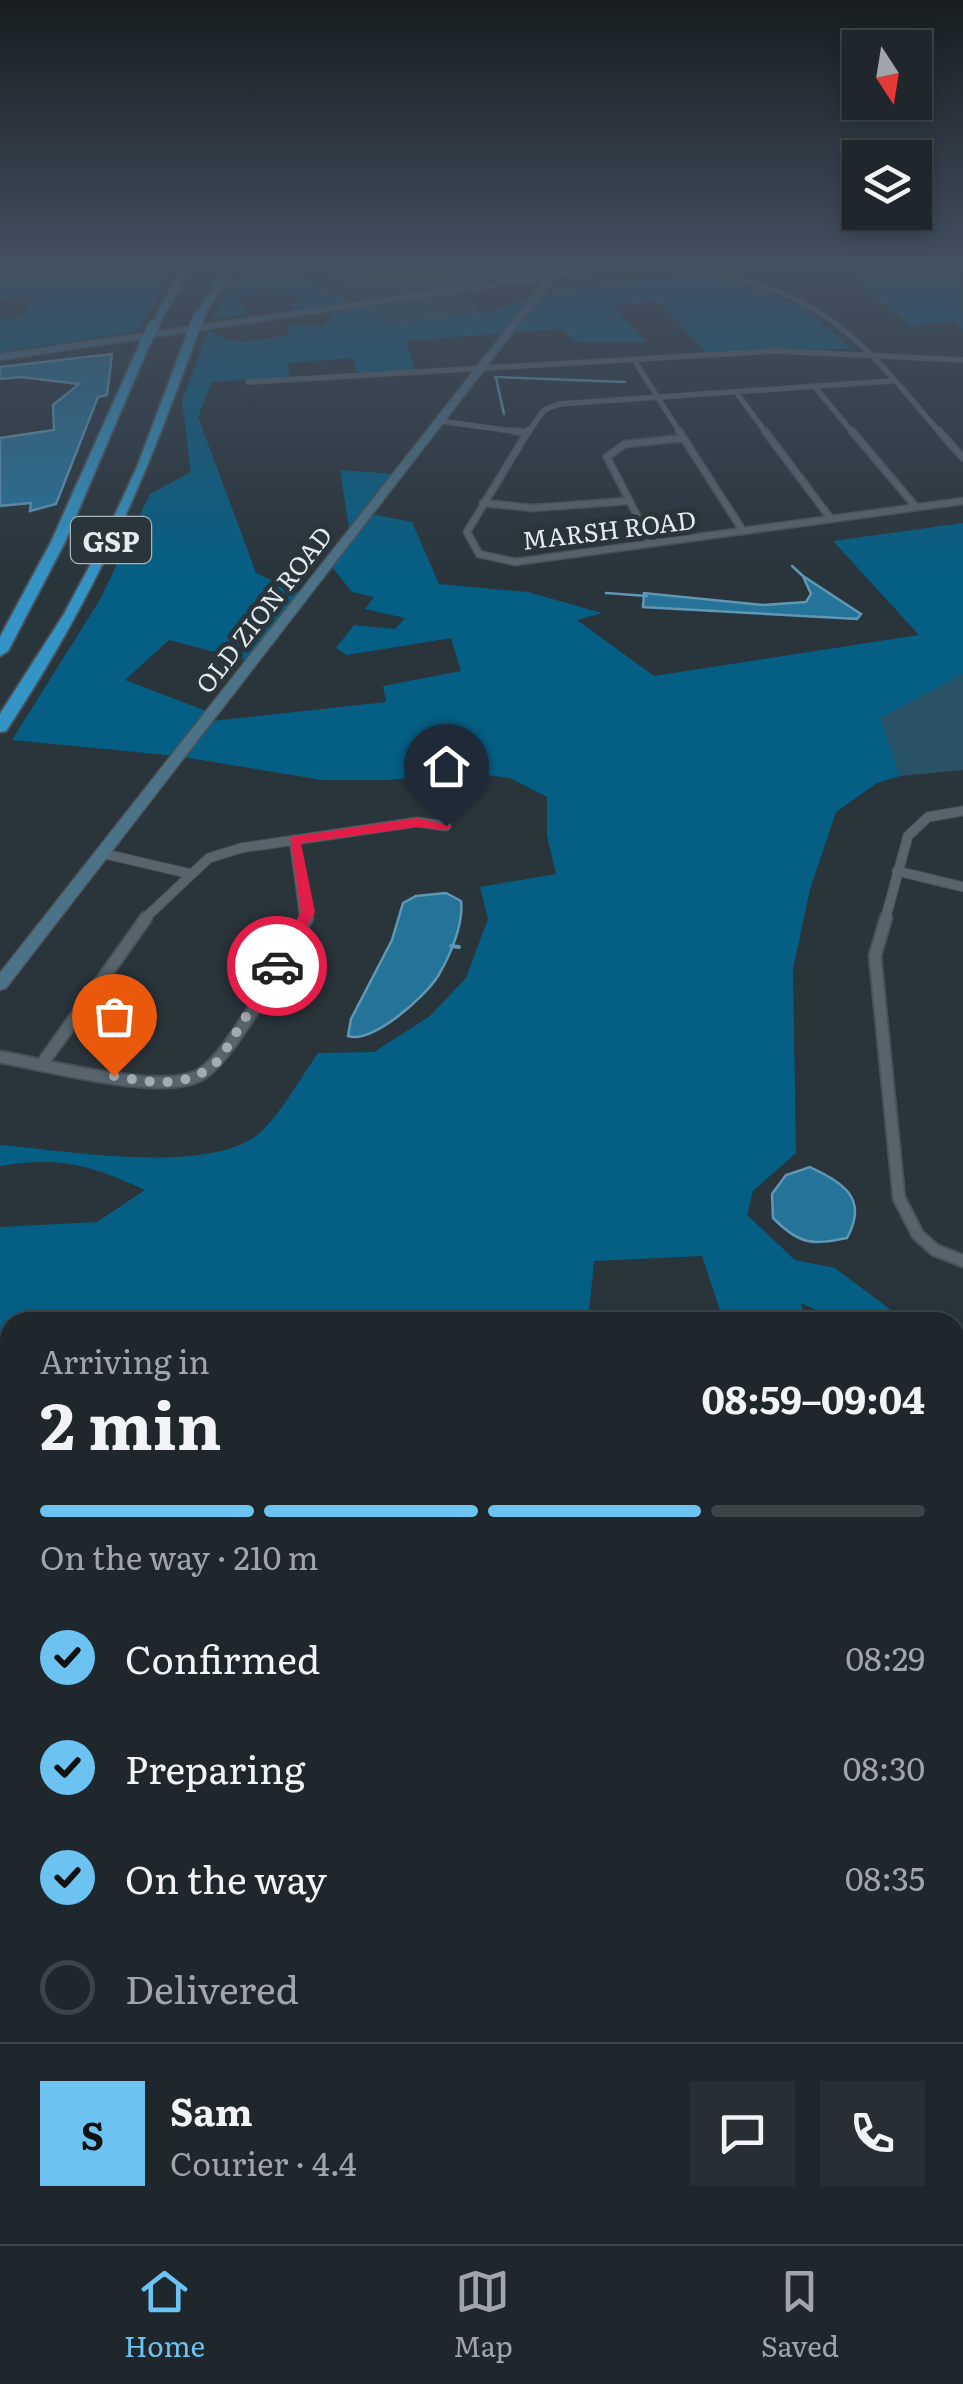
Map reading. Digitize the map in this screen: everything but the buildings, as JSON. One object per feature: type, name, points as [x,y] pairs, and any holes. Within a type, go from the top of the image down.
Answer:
[{"type":"highway","name":"GSP","points":[[0,651],[58,542],[134,368]]},
{"type":"highway","name":"GSP","points":[[0,727],[54,644],[109,544],[179,368]]},
{"type":"street","points":[[248,382],[514,368]]},
{"type":"street","points":[[639,368],[743,531]]},
{"type":"street","points":[[880,368],[963,458]]},
{"type":"street","name":"OLD ZION ROAD","points":[[0,984],[479,370]]},
{"type":"street","name":"MARSH ROAD","points":[[891,381],[559,404],[544,410],[527,432],[466,532],[479,554],[493,560],[526,561],[963,501]]},
{"type":"street","points":[[814,386],[916,507]]},
{"type":"street","points":[[736,392],[830,519]]},
{"type":"street","points":[[440,421],[527,432]]},
{"type":"street","points":[[651,543],[607,457],[610,451],[626,444],[684,438]]},
{"type":"street","points":[[483,503],[532,508],[627,501]]},
{"type":"street","points":[[963,810],[938,814],[917,824],[906,840],[874,956],[900,1198],[911,1226],[934,1250],[963,1261]]},
{"type":"street","points":[[42,1064],[136,927],[191,874],[222,852],[417,822],[446,826]]},
{"type":"street","points":[[0,1057],[164,1084],[190,1079],[215,1064],[307,916],[294,840]]},
{"type":"street","points":[[101,854],[191,874]]},
{"type":"street","points":[[897,871],[963,887]]},
{"type":"shaded area","points":[[0,368],[110,368],[107,395],[98,397],[56,504],[30,511],[31,503],[0,506],[0,438],[54,430],[53,405],[79,384],[20,377],[0,379]]},
{"type":"shaded area","points":[[194,368],[288,368],[289,377],[212,382],[198,417],[256,573],[302,594],[249,661],[169,640],[125,680],[209,712],[203,722],[386,702],[383,686],[461,671],[451,638],[347,655],[336,648],[354,625],[395,629],[405,618],[365,609],[374,597],[352,592],[328,562],[350,534],[340,470],[396,474],[366,513],[412,522],[439,584],[528,592],[602,613],[577,620],[654,676],[919,635],[833,541],[963,523],[963,674],[880,718],[900,776],[877,783],[836,812],[810,889],[793,969],[796,1153],[753,1191],[747,1215],[795,1260],[835,1268],[894,1312],[820,1312],[801,1303],[803,1312],[721,1312],[702,1256],[594,1261],[589,1312],[0,1312],[0,1227],[97,1222],[145,1190],[74,1165],[40,1162],[0,1166],[0,1145],[100,1155],[177,1157],[242,1144],[272,1120],[318,1053],[374,1052],[430,1016],[466,978],[488,919],[480,887],[556,874],[547,836],[547,797],[510,778],[463,772],[388,780],[322,780],[177,756],[12,740],[101,598],[150,494],[191,472],[182,401]]},
{"type":"shaded area","points":[[356,368],[415,369],[357,373]]},
{"type":"shaded area","points":[[803,576],[861,614],[857,619],[643,607],[644,593],[763,605],[806,602],[811,594]]},
{"type":"shaded area","points":[[963,674],[963,770],[900,776],[879,718]]},
{"type":"shaded area","points":[[446,893],[461,901],[461,910],[455,940],[438,976],[422,995],[384,1026],[358,1037],[348,1036],[351,1019],[392,940],[403,903],[416,896]]},
{"type":"shaded area","points":[[810,1167],[842,1186],[854,1202],[853,1224],[847,1238],[807,1241],[791,1234],[773,1218],[772,1194],[786,1175]]},
{"type":"waterway","points":[[495,377],[625,382]]},
{"type":"waterway","points":[[496,378],[504,414]]},
{"type":"waterway","points":[[792,566],[803,576]]},
{"type":"waterway","points":[[606,593],[647,596]]},
{"type":"waterway","points":[[451,946],[459,947]]},
{"type":"way so far","points":[[114,1076],[164,1084],[190,1079],[208,1070],[220,1059],[277,966]]},
{"type":"route","points":[[277,966],[308,912],[294,840],[417,822],[446,826]]}]
